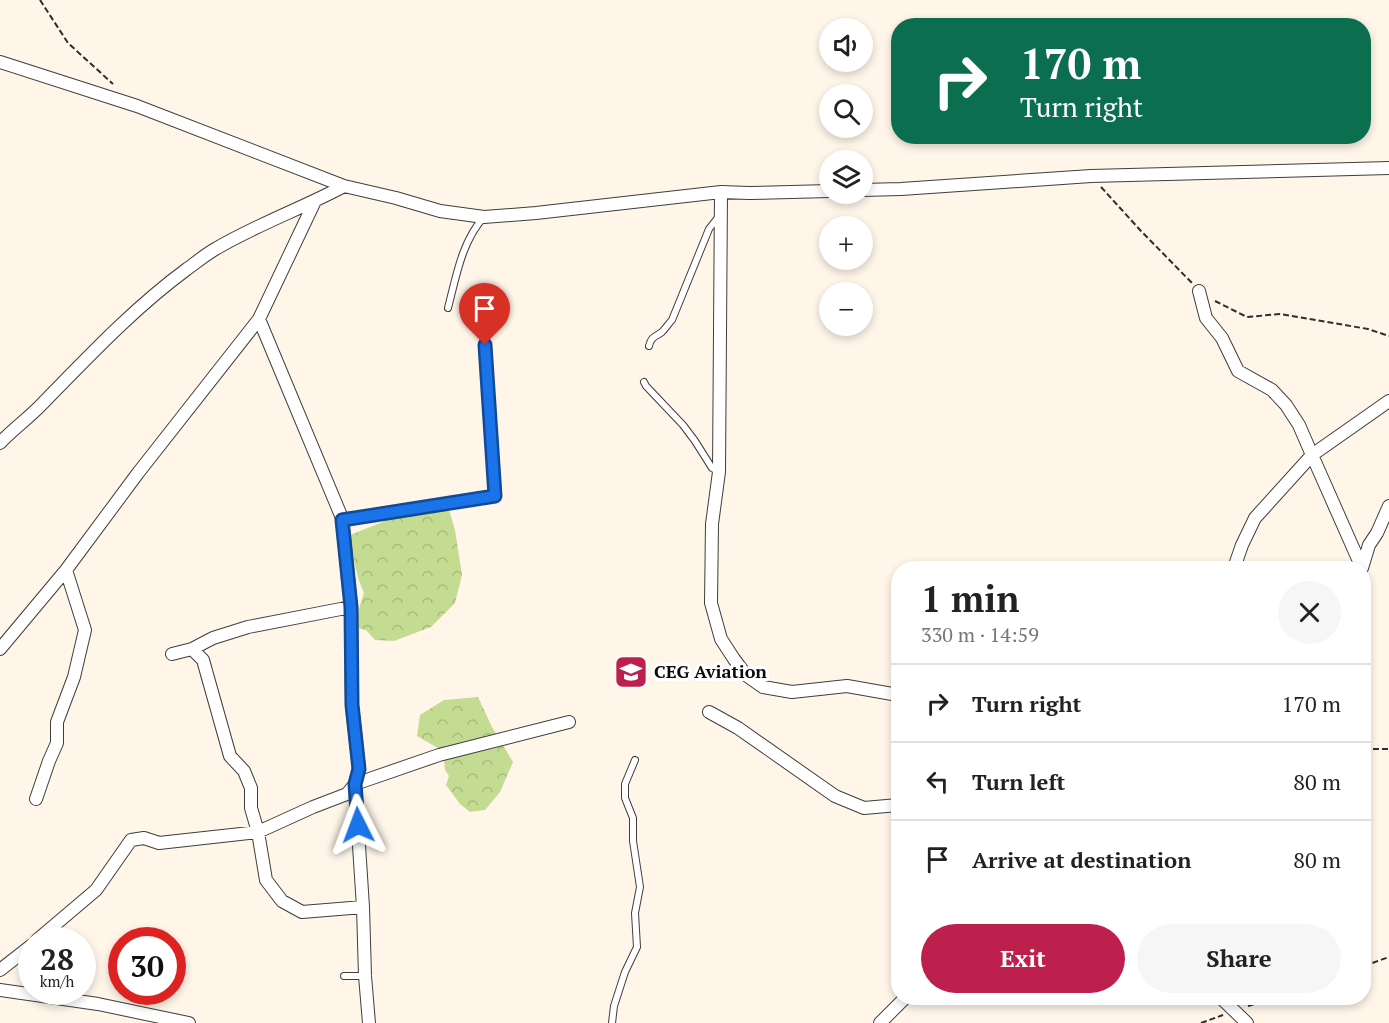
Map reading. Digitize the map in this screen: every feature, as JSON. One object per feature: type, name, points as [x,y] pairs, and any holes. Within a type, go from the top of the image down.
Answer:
[{"type":"street","points":[[0,62],[137,106],[344,186],[440,211],[484,217],[721,192],[749,194],[819,191]]},
{"type":"street","points":[[873,190],[1091,176],[1389,168]]},
{"type":"street","points":[[0,443],[33,413],[86,358],[165,286],[215,249],[344,186]]},
{"type":"street","points":[[721,192],[718,472],[712,524],[711,603],[721,639],[746,675],[763,687],[792,692],[847,686],[891,694]]},
{"type":"street","points":[[0,649],[66,570],[138,473],[259,319],[315,201]]},
{"type":"street","points":[[1199,291],[1206,318],[1222,338],[1238,371],[1272,390],[1286,405],[1299,425],[1359,561]]},
{"type":"street","points":[[259,319],[342,520],[351,607],[352,705],[359,769],[355,784],[363,907],[364,975],[369,1023]]},
{"type":"street","points":[[1236,561],[1255,518],[1312,455],[1389,401]]},
{"type":"street","points":[[1364,561],[1369,545],[1389,506]]},
{"type":"street","points":[[36,799],[57,743],[57,722],[74,677],[85,630],[66,570]]},
{"type":"street","points":[[172,654],[192,650],[213,638],[248,627],[351,607]]},
{"type":"street","points":[[192,650],[203,660],[230,756],[244,771],[251,788],[251,808],[258,832],[266,880],[282,901],[302,912],[363,907]]},
{"type":"street","points":[[709,712],[738,728],[835,796],[864,808],[891,806]]},
{"type":"street","points":[[52,927],[96,890],[130,840],[144,838],[159,843],[258,832],[347,794],[355,784],[439,755],[569,722]]},
{"type":"street","points":[[0,970],[18,956]]},
{"type":"street","points":[[0,990],[98,1004],[189,1023]]},
{"type":"street","points":[[880,1023],[899,1005]]},
{"type":"street","points":[[1228,1005],[1247,1023]]},
{"type":"lane","points":[[649,346],[650,340],[672,320],[709,229],[721,213]]},
{"type":"lane","points":[[448,308],[461,260],[477,225],[484,217]]},
{"type":"lane","points":[[342,520],[495,496],[485,345]]},
{"type":"lane","points":[[644,382],[646,387],[683,425],[712,468],[718,472]]},
{"type":"lane","points":[[612,1023],[614,1006],[625,972],[637,947],[635,913],[640,887],[633,841],[633,818],[625,798],[625,784],[635,760]]},
{"type":"lane","points":[[344,976],[364,975]]},
{"type":"path","points":[[40,0],[68,43],[112,84]]},
{"type":"path","points":[[1091,176],[1204,296],[1247,317],[1280,314],[1368,329],[1389,336]]},
{"type":"path","points":[[1371,749],[1389,749]]},
{"type":"path","points":[[1371,963],[1389,957]]},
{"type":"green space","points":[[447,503],[455,530],[462,575],[455,603],[431,627],[394,641],[375,640],[366,630],[357,628],[354,624],[364,593],[356,572],[350,535],[420,507]]},
{"type":"green space","points":[[478,697],[492,727],[513,762],[500,792],[485,810],[470,812],[460,804],[446,785],[449,776],[445,770],[443,751],[417,736],[420,715],[444,700]]},
{"type":"place","name":"CEG Aviation","points":[[631,672]]},
{"type":"route","points":[[358,825],[355,784],[359,769],[352,705],[351,607],[342,520],[495,496],[485,345]]}]
